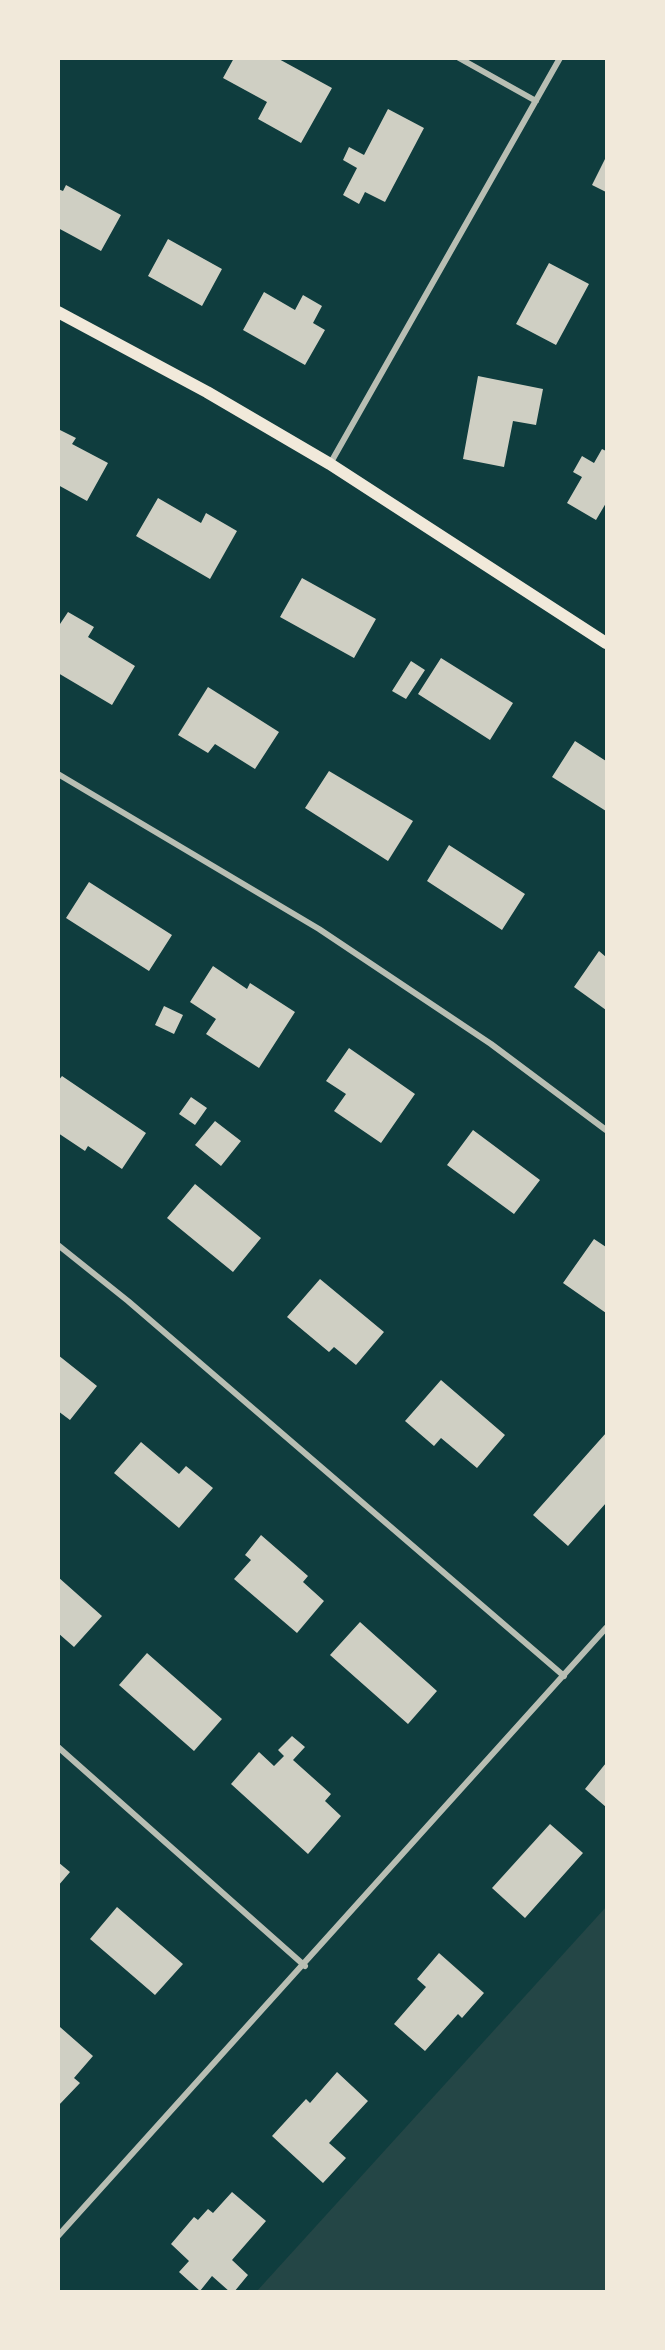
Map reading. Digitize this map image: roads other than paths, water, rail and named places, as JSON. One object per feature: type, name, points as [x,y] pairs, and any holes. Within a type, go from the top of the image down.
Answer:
[{"type":"main road","points":[[58,312],[207,392],[330,464],[606,643]]},
{"type":"street","points":[[459,58],[536,101]]},
{"type":"street","points":[[330,464],[560,58]]},
{"type":"street","points":[[58,774],[320,929],[491,1044],[606,1130]]},
{"type":"street","points":[[58,1245],[128,1301],[564,1676]]},
{"type":"street","points":[[58,2236],[305,1965],[606,1628]]},
{"type":"street","points":[[58,1747],[305,1965]]}]
